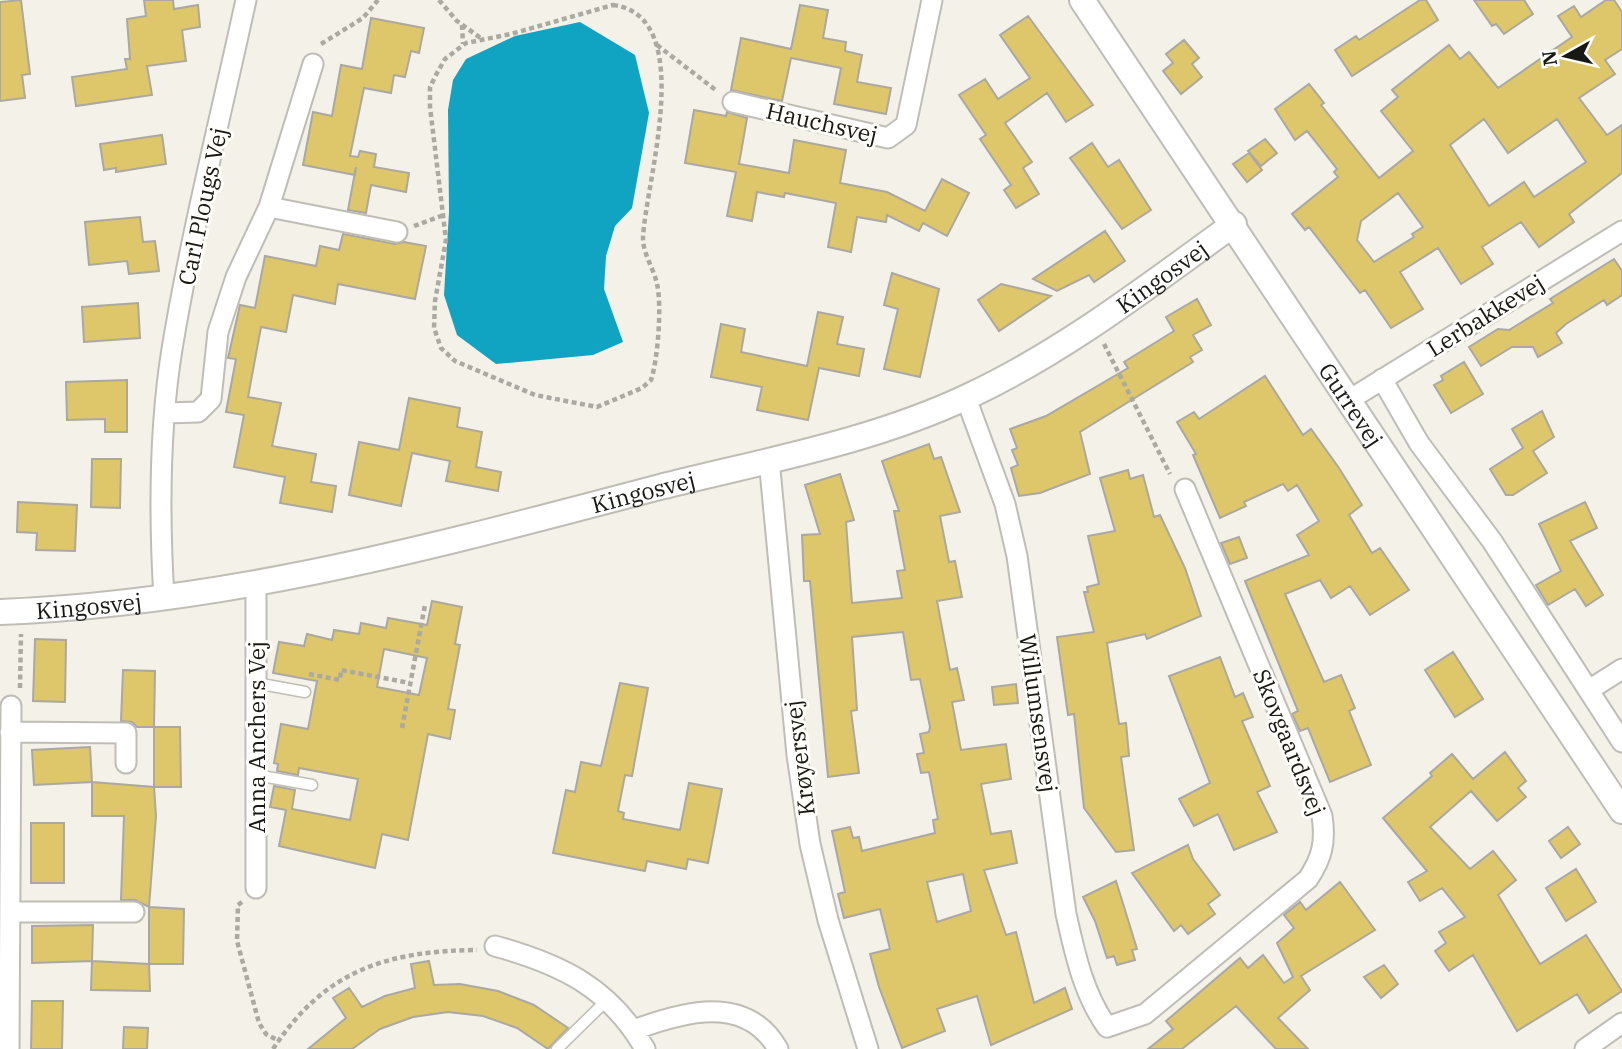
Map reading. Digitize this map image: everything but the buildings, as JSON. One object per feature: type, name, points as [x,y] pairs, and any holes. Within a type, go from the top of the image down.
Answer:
[{"type":"street","name":"Carl Plougs Vej","points":[[164,598],[161,522],[165,413],[172,349],[246,0]]},
{"type":"street","name":"Hauchsvej","points":[[733,102],[888,138],[906,125],[932,0]]},
{"type":"street","name":"Gurrevej","points":[[1082,0],[1234,224],[1622,811]]},
{"type":"street","name":"Carl Plougs Vej","points":[[165,413],[198,412],[211,399],[218,332],[236,277],[269,207],[313,64]]},
{"type":"street","points":[[269,207],[397,232]]},
{"type":"street","name":"Kingosvej","points":[[10,611],[164,598],[256,585],[371,562],[867,436],[966,398],[1044,358],[1234,224]]},
{"type":"street","name":"Lerbakkevej","points":[[1349,400],[1622,230]]},
{"type":"street","name":"Gurrevej","points":[[1382,379],[1419,443],[1492,541],[1622,742]]},
{"type":"street","name":"Willumsensvej","points":[[966,398],[1005,504],[1017,556],[1068,925],[1092,1006],[1107,1027]]},
{"type":"street","name":"Krøyersvej","points":[[768,459],[797,755],[810,844],[828,920],[868,1049]]},
{"type":"street","name":"Skovgaardsvej","points":[[1107,1027],[1145,1014],[1308,879],[1320,860],[1325,837],[1322,816],[1185,489]]},
{"type":"street","name":"Anna Anchers Vej","points":[[256,585],[256,888]]},
{"type":"street","points":[[1588,691],[1622,669]]},
{"type":"street","points":[[9,1049],[11,706]]},
{"type":"street","points":[[10,732],[126,733],[126,763]]},
{"type":"street","points":[[10,912],[134,912]]},
{"type":"street","points":[[495,946],[545,960],[591,986],[634,1030],[645,1049]]},
{"type":"street","points":[[634,1030],[698,1010],[727,1013],[753,1022],[778,1049]]},
{"type":"street","points":[[1585,1049],[1622,1023]]},
{"type":"lane","points":[[256,683],[305,692]]},
{"type":"lane","points":[[256,775],[312,785]]},
{"type":"lane","points":[[557,1049],[606,1001]]},
{"type":"path","points":[[313,64],[318,47],[363,18],[378,0]]},
{"type":"path","points":[[439,0],[462,25],[482,39]]},
{"type":"path","points":[[613,5],[637,13],[650,28],[656,44],[661,121],[643,242],[657,282],[660,303],[654,369],[648,383],[612,401],[591,406],[529,393],[445,354],[434,328],[435,301],[445,254],[444,215],[430,107],[430,87],[445,59],[463,44],[613,5]]},
{"type":"path","points":[[462,25],[463,44]]},
{"type":"path","points":[[656,44],[703,80]]},
{"type":"path","points":[[397,232],[444,215]]},
{"type":"path","points":[[1094,324],[1174,480],[1185,489]]},
{"type":"path","points":[[402,728],[425,605]]},
{"type":"path","points":[[10,611],[20,698],[11,706]]},
{"type":"path","points":[[305,692],[309,674],[340,680],[341,670],[410,683]]},
{"type":"path","points":[[256,888],[238,905],[237,941],[259,1023],[266,1034],[279,1041]]},
{"type":"path","points":[[273,1049],[325,991],[369,964],[431,951],[483,950],[495,946]]},
{"type":"water","points":[[580,22],[635,55],[649,113],[632,208],[615,226],[606,256],[604,289],[623,342],[593,355],[496,364],[457,335],[444,295],[449,212],[448,110],[453,80],[466,59],[515,36]]}]
